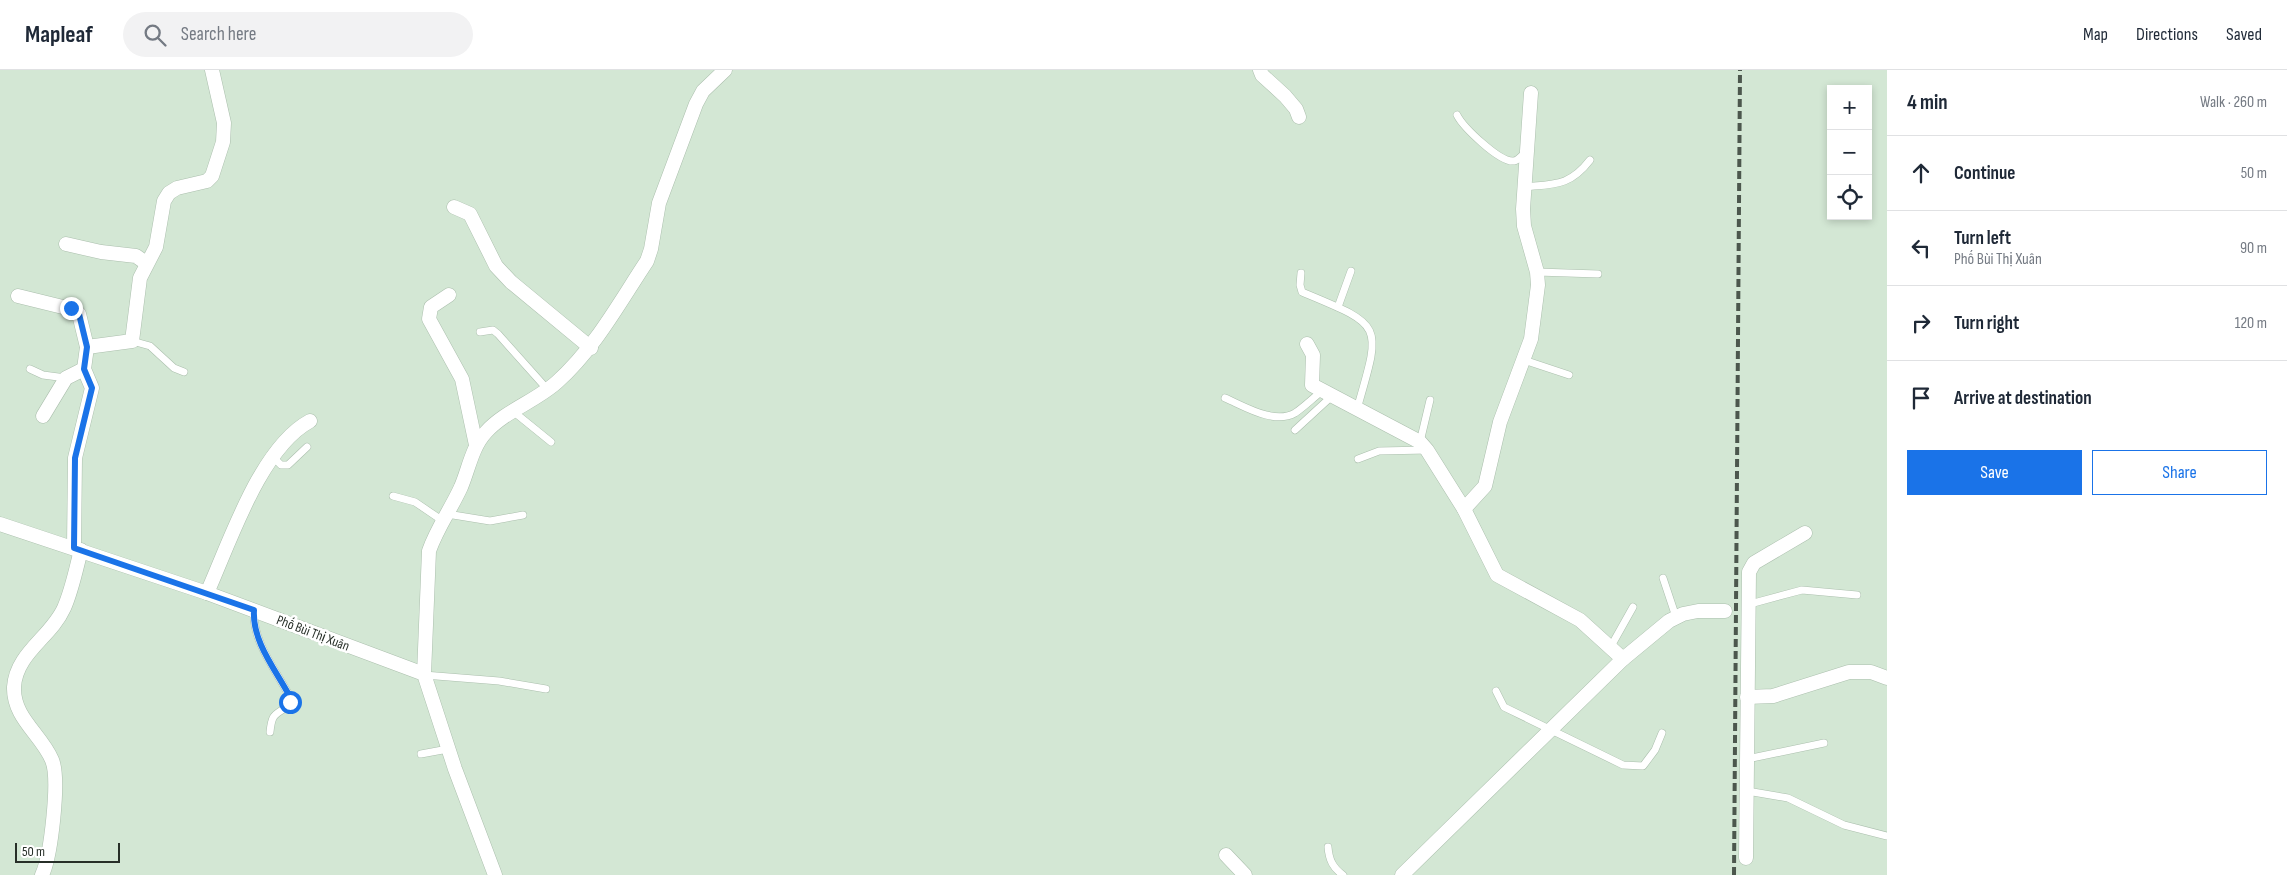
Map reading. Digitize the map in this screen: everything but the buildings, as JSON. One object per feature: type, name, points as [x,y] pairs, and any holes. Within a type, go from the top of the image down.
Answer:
[{"type":"street","points":[[87,347],[132,341],[140,278],[146,263],[156,247],[164,201],[169,193],[177,188],[207,181],[212,176],[224,142],[224,124],[212,70]]},
{"type":"street","points":[[495,875],[448,749],[424,674],[429,551],[461,486],[476,445],[486,432],[548,390],[591,348],[647,261],[659,203],[696,104],[708,85],[725,70]]},
{"type":"street","points":[[1260,70],[1262,75],[1296,109],[1299,117]]},
{"type":"street","points":[[1464,509],[1485,486],[1500,422],[1531,339],[1537,300],[1537,272],[1524,226],[1524,187],[1531,93]]},
{"type":"street","points":[[454,207],[470,214],[496,266],[511,282],[591,348]]},
{"type":"street","points":[[66,244],[101,252],[136,256],[146,263]]},
{"type":"street","points":[[449,295],[431,307],[429,319],[462,379],[476,445]]},
{"type":"street","points":[[18,296],[76,310],[79,314],[87,347],[84,369],[90,380],[92,395],[75,458],[78,549],[64,608],[25,657],[17,670],[14,687],[16,706],[51,758],[56,772],[48,856],[42,875]]},
{"type":"street","points":[[1307,344],[1314,355],[1311,382],[1327,394],[1424,446],[1464,509],[1497,574],[1580,620],[1623,659]]},
{"type":"street","points":[[43,416],[66,378],[84,369]]},
{"type":"street","points":[[207,593],[253,489],[272,457],[295,429],[310,421]]},
{"type":"street","name":"Phố Bùi Thị Xuân","points":[[0,524],[207,593],[424,674]]},
{"type":"street","points":[[1746,858],[1749,572],[1754,563],[1805,533]]},
{"type":"street","points":[[1402,875],[1623,659],[1669,621],[1698,611],[1725,611]]},
{"type":"street","points":[[1747,697],[1773,696],[1849,672],[1871,672],[1887,678]]},
{"type":"street","points":[[1226,856],[1245,875]]},
{"type":"lane","points":[[1457,115],[1464,127],[1496,154],[1507,160],[1512,162],[1526,152]]},
{"type":"lane","points":[[1524,187],[1564,183],[1574,177],[1590,160]]},
{"type":"lane","points":[[1338,307],[1351,271]]},
{"type":"lane","points":[[1537,272],[1598,274]]},
{"type":"lane","points":[[1301,273],[1300,285],[1302,292],[1362,319],[1372,334],[1373,351],[1357,409]]},
{"type":"lane","points":[[480,332],[493,330],[498,334],[548,390]]},
{"type":"lane","points":[[132,341],[150,346],[174,368],[184,372]]},
{"type":"lane","points":[[1524,360],[1569,374]]},
{"type":"lane","points":[[30,369],[43,374],[66,378]]},
{"type":"lane","points":[[1225,398],[1264,414],[1286,417],[1327,394]]},
{"type":"lane","points":[[1296,430],[1327,394]]},
{"type":"lane","points":[[1358,459],[1379,451],[1424,446],[1430,400]]},
{"type":"lane","points":[[514,412],[551,442]]},
{"type":"lane","points":[[272,457],[281,465],[288,465],[308,447]]},
{"type":"lane","points":[[393,496],[415,502],[445,517],[490,520],[522,515]]},
{"type":"lane","points":[[1663,578],[1676,617]]},
{"type":"lane","points":[[1750,604],[1802,590],[1857,595]]},
{"type":"lane","points":[[1610,648],[1633,607]]},
{"type":"lane","points":[[254,610],[254,627],[260,642],[289,695],[289,705],[274,714],[270,732]]},
{"type":"lane","points":[[424,674],[499,681],[546,689]]},
{"type":"lane","points":[[1496,691],[1504,707],[1550,732],[1623,765],[1643,766],[1655,750],[1662,733]]},
{"type":"lane","points":[[1747,759],[1824,743]]},
{"type":"lane","points":[[421,754],[448,749]]},
{"type":"lane","points":[[1747,791],[1788,798],[1844,825],[1887,836]]},
{"type":"lane","points":[[1328,847],[1329,859],[1336,870],[1343,875]]},
{"type":"railway","points":[[1734,875],[1740,70]]},
{"type":"route","points":[[71,308],[79,314],[87,347],[83,362],[84,369],[92,388],[92,395],[75,458],[74,548],[254,610],[254,627],[260,642],[289,695],[290,702]]}]
